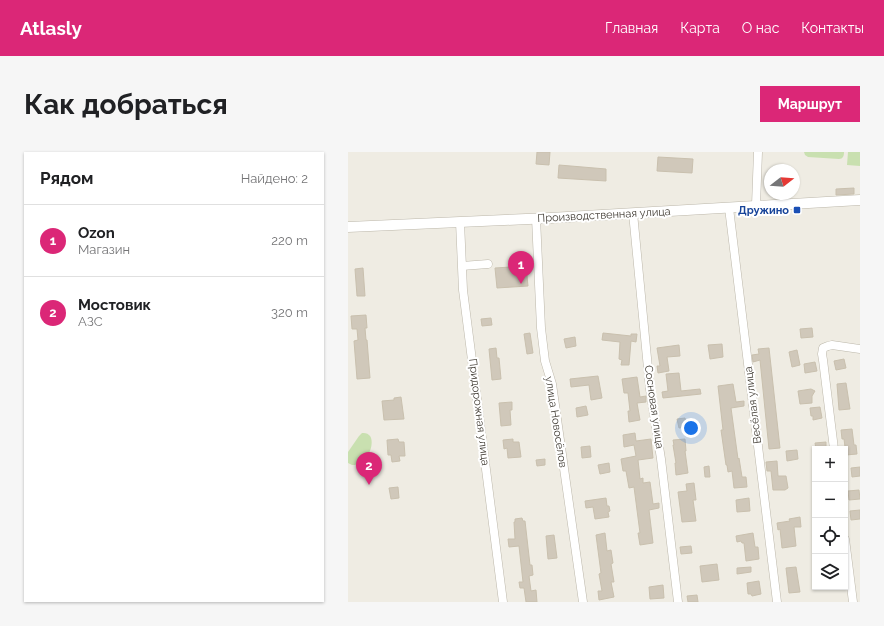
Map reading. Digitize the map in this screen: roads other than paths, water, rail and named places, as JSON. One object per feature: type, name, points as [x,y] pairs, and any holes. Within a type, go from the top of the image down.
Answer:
[{"type":"street","points":[[756,205],[758,152]]},
{"type":"street","name":"Производственная улица","points":[[348,227],[860,200]]},
{"type":"street","name":"Весёлая улица","points":[[729,208],[777,602]]},
{"type":"street","name":"Сосновая улица","points":[[633,213],[650,388],[661,459],[678,602]]},
{"type":"street","name":"улица Новосёлов","points":[[536,218],[533,259],[545,361],[552,384],[583,602]]},
{"type":"street","name":"Придорожная улица","points":[[460,222],[464,298],[503,602]]},
{"type":"street","points":[[462,266],[488,264]]},
{"type":"street","points":[[834,446],[822,354],[824,348],[828,346],[860,349]]},
{"type":"street","points":[[847,554],[853,602]]},
{"type":"place","name":"Дружино","points":[[797,210]]},
{"type":"place","name":"Ozon","points":[[521,284]]},
{"type":"place","name":"Мостовик","points":[[369,485]]}]
